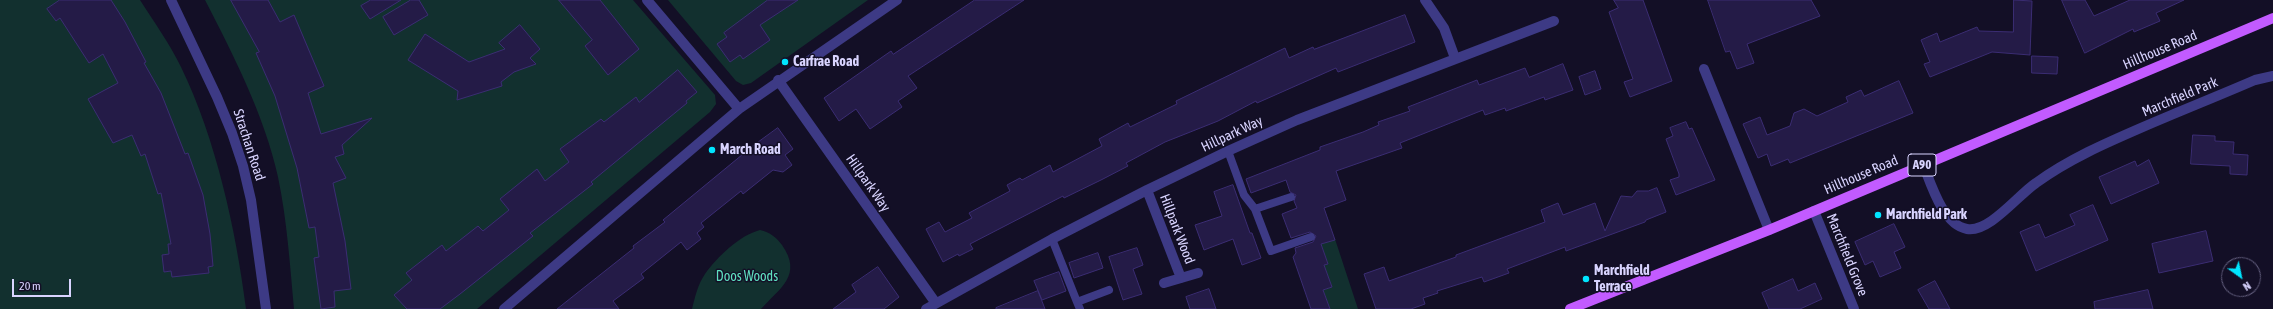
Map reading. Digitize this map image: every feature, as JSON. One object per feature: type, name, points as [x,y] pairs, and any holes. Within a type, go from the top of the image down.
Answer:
[{"type":"main road","name":"Hillhouse Road","points":[[1570,309],[1769,230],[2273,18]]},
{"type":"street","name":"Strachan Road","points":[[171,0],[217,97],[232,133],[243,166],[251,200],[266,309]]},
{"type":"street","points":[[647,0],[739,108]]},
{"type":"street","points":[[504,309],[739,108],[897,0]]},
{"type":"street","points":[[1425,0],[1444,28],[1455,58]]},
{"type":"street","name":"Hillpark Way","points":[[926,309],[938,306],[1052,239],[1147,190],[1228,151],[1297,120],[1554,21]]},
{"type":"street","points":[[1704,69],[1769,230]]},
{"type":"street","name":"Marchfield Park","points":[[1923,164],[1938,200],[1949,217],[1963,228],[1978,229],[1991,222],[2035,184],[2076,158],[2255,80],[2273,76]]},
{"type":"street","name":"Hillpark Way","points":[[778,80],[938,306]]},
{"type":"street","name":"Hillpark Wood","points":[[1147,190],[1181,278]]},
{"type":"street","name":"Marchfield Grove","points":[[1814,211],[1854,309]]},
{"type":"street","name":"Hillpark Wood","points":[[1164,283],[1198,273]]},
{"type":"lane","points":[[1228,151],[1244,195],[1255,209],[1271,252],[1311,237]]},
{"type":"lane","points":[[1255,209],[1291,197]]},
{"type":"lane","points":[[1052,239],[1078,305],[1109,290]]},
{"type":"green space","points":[[0,0],[140,0],[177,58],[205,124],[223,185],[237,248],[246,309],[0,309]]},
{"type":"green space","points":[[205,0],[633,0],[715,95],[716,104],[710,112],[477,309],[294,309],[284,210],[272,154],[257,109],[247,86]]},
{"type":"green space","points":[[668,0],[868,0],[751,83],[743,85],[736,81]]},
{"type":"green space","name":"Doos Woods","points":[[760,230],[767,232],[775,238],[782,245],[788,256],[790,273],[782,287],[761,309],[692,309],[700,282],[710,267],[722,254],[737,242]]},
{"type":"green space","points":[[1335,239],[1358,309],[1330,309],[1323,290],[1332,287],[1324,265],[1328,264],[1321,244]]},
{"type":"building","points":[[60,0],[111,0],[125,22],[146,62],[144,63],[161,93],[185,154],[188,153],[203,195],[210,234],[213,266],[208,267],[209,273],[172,277],[171,271],[164,272],[162,255],[169,254],[168,244],[171,244],[161,193],[158,194],[145,154],[141,156],[132,135],[113,143],[88,99],[118,83],[103,54],[89,63],[60,18],[56,21],[47,9]]},
{"type":"building","points":[[231,0],[268,0],[280,22],[294,15],[324,86],[308,93],[321,134],[372,118],[342,145],[344,154],[335,157],[346,178],[333,183],[345,241],[351,289],[334,291],[335,307],[321,309],[314,258],[319,257],[315,227],[309,228],[297,168],[275,96],[256,53],[259,52]]},
{"type":"building","points":[[371,0],[401,0],[370,19],[361,6]]},
{"type":"building","points":[[411,0],[419,0],[428,15],[394,35],[383,17]]},
{"type":"building","points":[[559,0],[600,0],[639,49],[608,75],[585,46],[592,40]]},
{"type":"building","points":[[768,0],[798,0],[760,25],[770,40],[743,59],[740,55],[730,62],[717,44],[727,37],[724,33]]},
{"type":"building","points":[[975,0],[1024,0],[908,76],[917,88],[898,101],[902,107],[870,129],[856,109],[839,121],[824,98],[891,51],[893,54]]},
{"type":"building","points":[[1614,0],[1643,0],[1672,81],[1630,97],[1624,82],[1633,79],[1609,12],[1618,8]]},
{"type":"building","points":[[1708,0],[1811,0],[1820,16],[1747,44],[1754,63],[1737,69],[1730,51],[1726,52]]},
{"type":"building","points":[[2014,0],[2032,1],[2030,55],[1992,52],[1930,77],[1924,64],[1930,62],[1921,40],[1937,33],[1940,42],[1977,27],[1979,31],[2013,32]]},
{"type":"building","points":[[2062,0],[2085,0],[2094,16],[2130,0],[2184,0],[2156,13],[2160,21],[2134,32],[2133,29],[2085,53]]},
{"type":"building","points":[[1405,15],[1415,42],[1338,72],[1336,68],[1257,103],[1256,101],[1218,121],[1165,142],[1126,163],[1128,166],[1064,198],[1063,196],[970,244],[973,249],[959,256],[958,254],[943,262],[926,229],[939,222],[945,232],[972,218],[969,213],[1010,191],[1007,185],[1020,178],[1022,180],[1050,165],[1053,172],[1102,146],[1099,139],[1128,123],[1130,127],[1177,104],[1176,101],[1285,48],[1289,58],[1313,47],[1314,49]]},
{"type":"building","points":[[520,25],[540,49],[530,58],[536,64],[514,72],[501,82],[502,86],[457,100],[458,91],[408,60],[425,34],[469,62],[505,49],[499,43]]},
{"type":"building","points":[[2032,56],[2058,57],[2057,74],[2032,73]]},
{"type":"building","points":[[1563,64],[1573,90],[1545,100],[1544,97],[1506,111],[1505,108],[1485,115],[1483,110],[1400,143],[1402,148],[1336,171],[1346,200],[1324,208],[1335,240],[1321,244],[1328,264],[1324,265],[1332,287],[1323,290],[1330,309],[1311,309],[1293,257],[1296,253],[1295,248],[1313,242],[1316,236],[1310,232],[1291,238],[1282,214],[1297,208],[1294,201],[1296,195],[1290,192],[1286,180],[1251,193],[1246,179],[1320,150],[1320,147],[1363,132],[1379,125],[1378,122],[1410,111],[1408,107],[1477,80],[1479,85],[1525,68],[1529,77]]},
{"type":"building","points":[[678,70],[697,92],[686,101],[687,103],[591,182],[593,184],[530,233],[533,236],[460,294],[440,309],[407,309],[394,295],[412,280],[406,273],[442,245],[446,251],[478,226],[483,231],[509,210],[500,199],[537,169],[545,181],[569,162],[560,149],[601,119],[604,122],[636,97],[639,102]]},
{"type":"building","points":[[1595,71],[1601,89],[1585,95],[1579,77]]},
{"type":"building","points":[[1899,81],[1913,113],[1790,163],[1788,159],[1771,166],[1767,154],[1758,158],[1743,124],[1760,117],[1767,135],[1790,126],[1794,113],[1804,109],[1817,116],[1848,102],[1846,97],[1861,90],[1864,96]]},
{"type":"building","points":[[1686,122],[1689,129],[1692,128],[1715,180],[1676,195],[1670,180],[1679,177],[1679,174],[1666,139],[1673,136],[1670,128]]},
{"type":"building","points":[[778,128],[793,149],[785,155],[792,165],[783,172],[773,170],[743,194],[741,191],[701,223],[704,227],[697,233],[701,239],[687,250],[681,242],[641,274],[644,278],[613,301],[619,309],[557,309],[634,248],[633,246],[665,222],[663,220],[754,145]]},
{"type":"building","points":[[2193,135],[2215,136],[2215,141],[2234,142],[2233,154],[2248,155],[2247,175],[2230,174],[2230,166],[2191,164]]},
{"type":"building","points":[[2149,160],[2159,183],[2111,204],[2099,177],[2135,161],[2137,166]]},
{"type":"building","points":[[1233,185],[1250,233],[1252,233],[1261,258],[1242,265],[1233,239],[1204,250],[1195,225],[1222,216],[1214,192]]},
{"type":"building","points":[[1657,188],[1666,212],[1646,220],[1645,222],[1566,251],[1565,247],[1507,269],[1509,273],[1484,282],[1482,277],[1437,291],[1438,293],[1423,298],[1425,304],[1411,309],[1376,309],[1364,274],[1384,267],[1389,281],[1456,257],[1456,255],[1545,222],[1541,210],[1558,203],[1563,215],[1595,203],[1605,231],[1621,196],[1632,197],[1637,191],[1648,191]]},
{"type":"building","points":[[2093,205],[2108,240],[2036,271],[2020,232],[2039,224],[2045,238],[2075,225],[2070,215]]},
{"type":"building","points":[[1894,224],[1905,247],[1894,252],[1901,268],[1880,277],[1873,261],[1865,265],[1855,242]]},
{"type":"building","points":[[2206,231],[2213,261],[2159,273],[2152,244]]},
{"type":"building","points":[[1137,248],[1143,265],[1133,269],[1142,294],[1123,300],[1109,257]]},
{"type":"building","points":[[1098,253],[1103,268],[1074,278],[1069,263]]},
{"type":"building","points":[[878,267],[899,297],[884,309],[833,309],[856,292],[852,285]]},
{"type":"building","points":[[1059,272],[1066,291],[1042,300],[1034,281]]},
{"type":"building","points":[[1793,279],[1798,291],[1815,283],[1822,299],[1800,309],[1769,309],[1762,293]]},
{"type":"building","points":[[1935,281],[1950,309],[1929,309],[1918,290]]},
{"type":"building","points":[[1209,289],[1216,309],[1190,309],[1186,297]]},
{"type":"building","points":[[2148,290],[2153,309],[2095,309],[2094,302]]},
{"type":"building","points":[[1038,291],[1045,309],[996,309],[996,308]]},
{"type":"place","name":"Carfrae Road","points":[[785,62]]},
{"type":"place","name":"March Road","points":[[712,150]]},
{"type":"place","name":"Marchfield Park","points":[[1878,215]]},
{"type":"place","name":"Marchfield Terrace","points":[[1586,279]]}]
